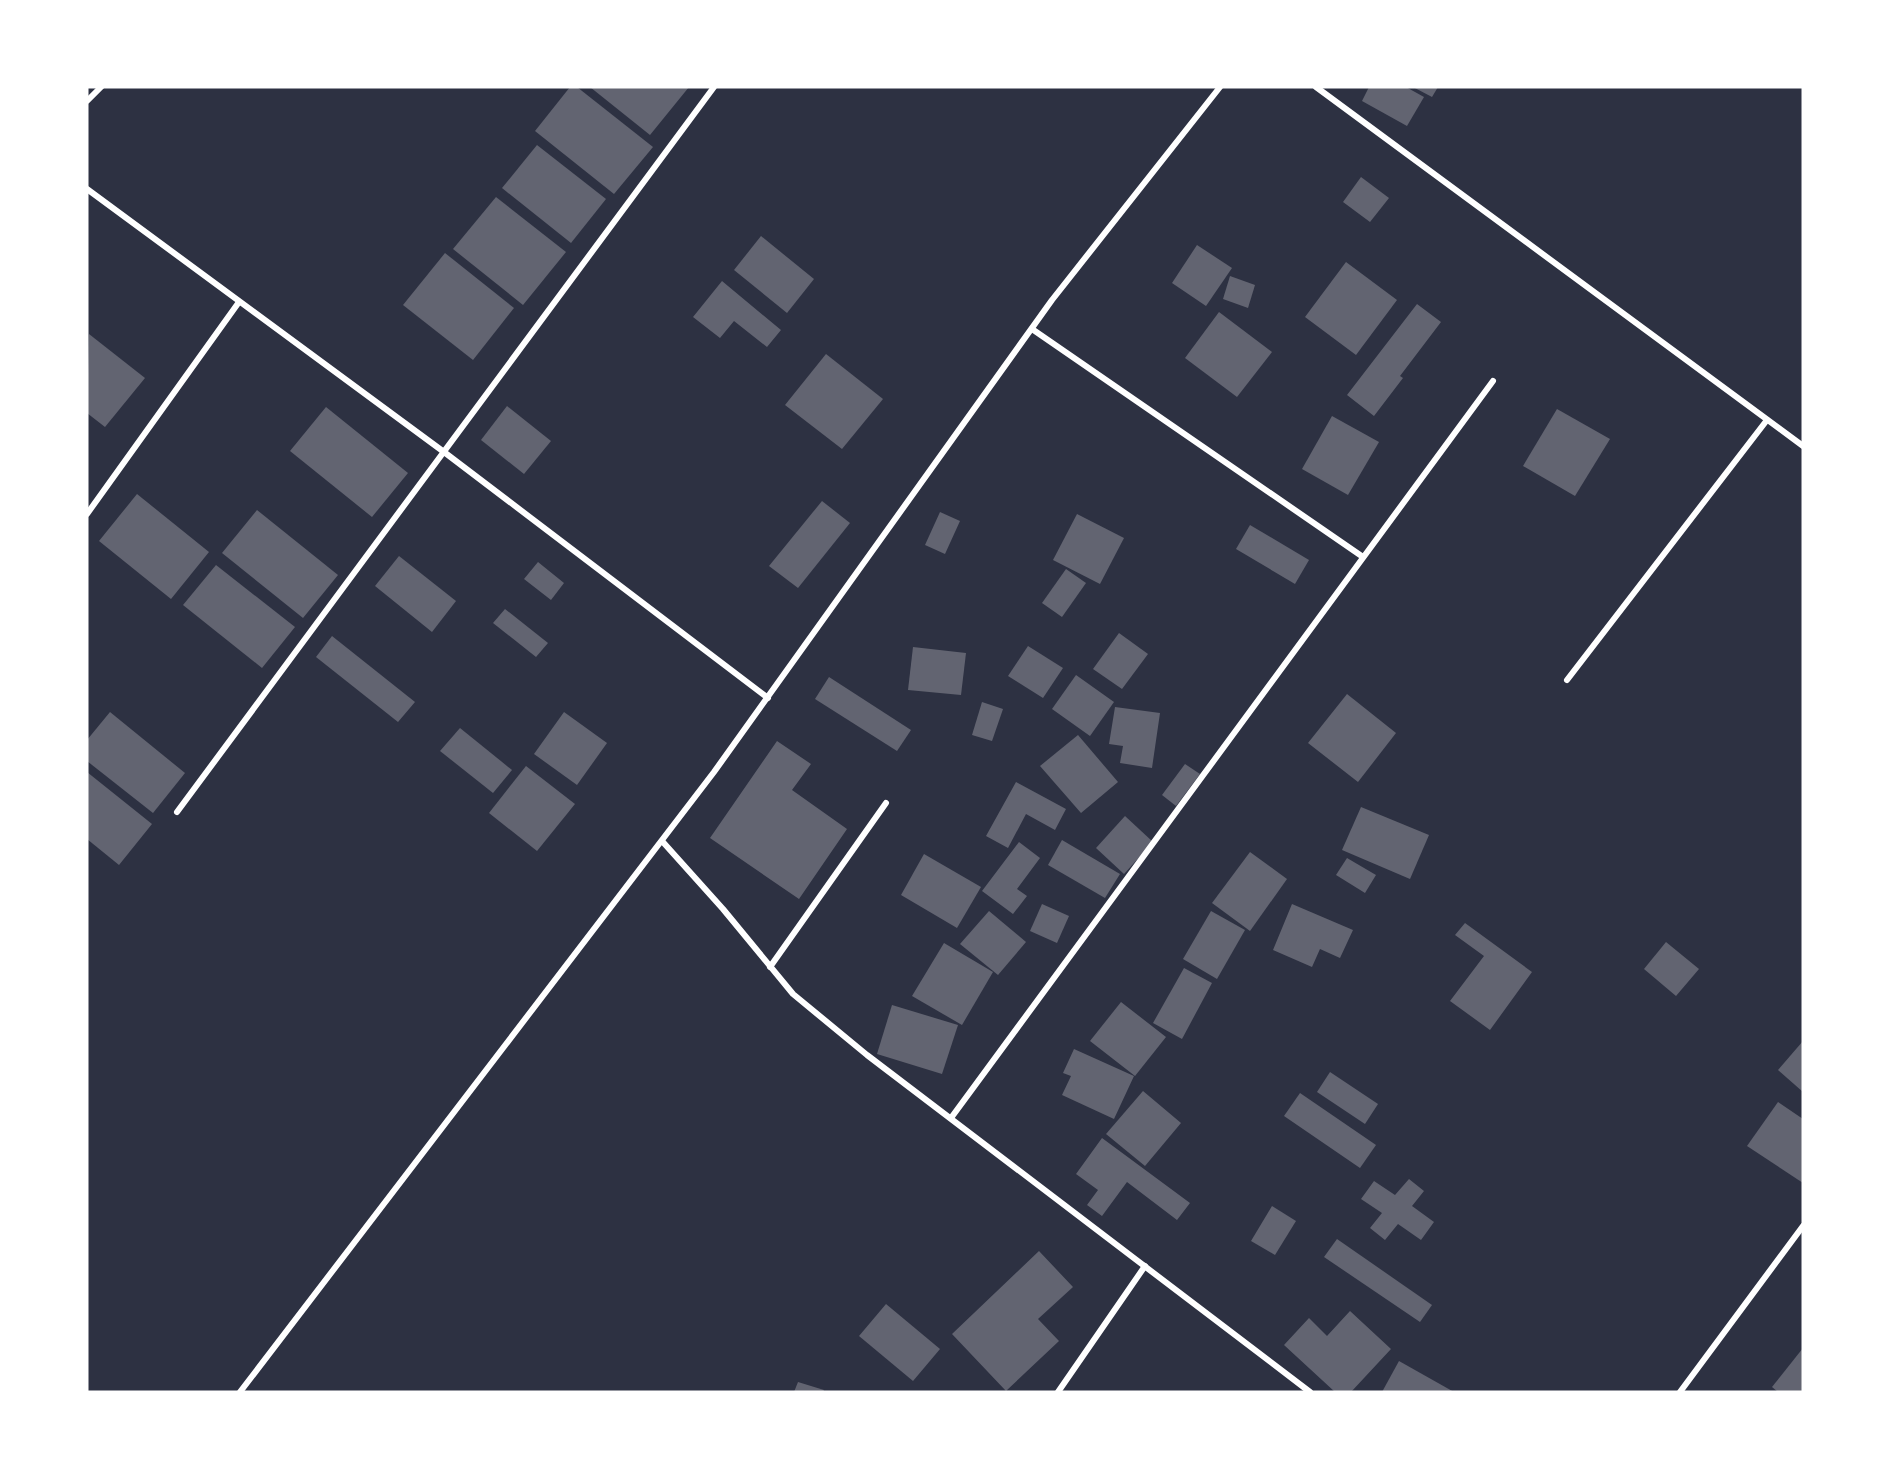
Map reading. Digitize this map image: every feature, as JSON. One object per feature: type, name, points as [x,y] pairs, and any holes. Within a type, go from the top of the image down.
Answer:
[{"type":"street","points":[[87,101],[101,87]]},
{"type":"street","points":[[177,812],[714,87]]},
{"type":"street","points":[[240,1392],[662,841],[768,698],[1032,329],[1220,87]]},
{"type":"street","points":[[1316,87],[1803,446]]},
{"type":"street","points":[[87,189],[444,452],[768,698]]},
{"type":"street","points":[[87,514],[239,302]]},
{"type":"street","points":[[1032,329],[1364,557]]},
{"type":"street","points":[[951,1118],[1493,381]]},
{"type":"street","points":[[1568,680],[1767,420]]},
{"type":"street","points":[[770,967],[886,803]]},
{"type":"street","points":[[662,841],[793,994],[867,1055],[1310,1392]]},
{"type":"street","points":[[1680,1392],[1803,1226]]},
{"type":"street","points":[[1058,1392],[1145,1266]]},
{"type":"building","points":[[570,87],[577,87],[653,147],[614,194],[535,131]]},
{"type":"building","points":[[590,87],[689,87],[650,135]]},
{"type":"building","points":[[1369,87],[1406,87],[1424,97],[1407,126],[1362,101]]},
{"type":"building","points":[[1413,87],[1438,87],[1432,97]]},
{"type":"building","points":[[537,145],[606,199],[571,243],[502,188]]},
{"type":"building","points":[[1361,177],[1389,198],[1370,222],[1343,202]]},
{"type":"building","points":[[496,197],[566,252],[523,305],[453,249]]},
{"type":"building","points":[[761,236],[814,279],[787,313],[734,270]]},
{"type":"building","points":[[1197,245],[1232,268],[1206,306],[1172,283]]},
{"type":"building","points":[[445,253],[514,308],[473,360],[403,305]]},
{"type":"building","points":[[1346,262],[1397,300],[1356,355],[1305,317]]},
{"type":"building","points":[[1230,276],[1255,285],[1248,308],[1223,299]]},
{"type":"building","points":[[722,281],[781,330],[767,347],[734,321],[720,338],[693,317]]},
{"type":"building","points":[[1417,304],[1441,322],[1400,376],[1403,378],[1374,416],[1347,395]]},
{"type":"building","points":[[1219,312],[1272,352],[1237,397],[1185,358]]},
{"type":"building","points":[[89,334],[145,378],[105,427],[87,413]]},
{"type":"building","points":[[826,354],[883,399],[842,449],[785,405]]},
{"type":"building","points":[[507,406],[551,441],[524,474],[481,440]]},
{"type":"building","points":[[326,407],[408,473],[372,517],[290,451]]},
{"type":"building","points":[[1557,409],[1610,439],[1575,496],[1523,466]]},
{"type":"building","points":[[1332,416],[1379,442],[1348,495],[1302,469]]},
{"type":"building","points":[[137,494],[209,552],[171,599],[99,541]]},
{"type":"building","points":[[822,501],[850,523],[798,588],[769,566]]},
{"type":"building","points":[[257,510],[338,575],[303,618],[222,553]]},
{"type":"building","points":[[940,512],[960,521],[945,554],[925,545]]},
{"type":"building","points":[[1077,514],[1124,538],[1100,584],[1053,560]]},
{"type":"building","points":[[1250,525],[1309,560],[1295,584],[1236,549]]},
{"type":"building","points":[[399,556],[456,601],[432,632],[375,586]]},
{"type":"building","points":[[538,562],[564,583],[551,600],[524,579]]},
{"type":"building","points":[[216,565],[295,627],[262,668],[183,605]]},
{"type":"building","points":[[1066,569],[1086,583],[1062,617],[1042,603]]},
{"type":"building","points":[[505,609],[548,643],[536,657],[493,623]]},
{"type":"building","points":[[1119,633],[1148,654],[1122,689],[1093,669]]},
{"type":"building","points":[[332,636],[415,702],[398,722],[316,657]]},
{"type":"building","points":[[1028,646],[1063,668],[1043,698],[1008,676]]},
{"type":"building","points":[[913,647],[966,653],[961,695],[908,690]]},
{"type":"building","points":[[1076,675],[1114,702],[1090,736],[1052,709]]},
{"type":"building","points":[[829,677],[911,730],[897,751],[815,699]]},
{"type":"building","points":[[1347,694],[1396,733],[1358,782],[1308,743]]},
{"type":"building","points":[[982,702],[1003,709],[992,741],[972,735]]},
{"type":"building","points":[[1115,707],[1160,713],[1152,768],[1120,763],[1123,746],[1109,744]]},
{"type":"building","points":[[110,712],[185,773],[153,813],[87,761],[87,740]]},
{"type":"building","points":[[564,712],[607,743],[577,785],[534,754]]},
{"type":"building","points":[[460,728],[512,770],[493,793],[440,751]]},
{"type":"building","points":[[1078,735],[1118,782],[1081,813],[1040,766]]},
{"type":"building","points":[[777,741],[811,764],[792,790],[847,829],[799,899],[710,838]]},
{"type":"building","points":[[1185,764],[1200,774],[1176,806],[1162,795]]},
{"type":"building","points":[[526,766],[575,804],[537,851],[489,813]]},
{"type":"building","points":[[87,772],[152,824],[119,865],[87,839]]},
{"type":"building","points":[[1016,782],[1066,809],[1055,830],[1026,814],[1008,848],[986,836]]},
{"type":"building","points":[[1361,807],[1429,835],[1410,879],[1342,850]]},
{"type":"building","points":[[1125,816],[1153,842],[1124,874],[1096,848]]},
{"type":"building","points":[[1062,840],[1120,874],[1105,898],[1048,865]]},
{"type":"building","points":[[1019,842],[1040,858],[1017,889],[1027,896],[1013,914],[982,891]]},
{"type":"building","points":[[1250,852],[1287,879],[1250,931],[1212,903]]},
{"type":"building","points":[[924,854],[981,887],[957,928],[901,895]]},
{"type":"building","points":[[1347,858],[1376,875],[1365,893],[1336,875]]},
{"type":"building","points":[[1042,904],[1069,916],[1057,943],[1030,931]]},
{"type":"building","points":[[1292,904],[1353,930],[1340,958],[1320,949],[1312,967],[1273,950]]},
{"type":"building","points":[[989,911],[1026,942],[998,975],[960,944]]},
{"type":"building","points":[[1211,911],[1245,930],[1217,979],[1183,959]]},
{"type":"building","points":[[1465,923],[1532,972],[1490,1030],[1450,1001],[1484,956],[1455,935]]},
{"type":"building","points":[[1666,942],[1699,969],[1676,996],[1644,969]]},
{"type":"building","points":[[944,943],[993,972],[962,1025],[912,996]]},
{"type":"building","points":[[1184,968],[1212,983],[1182,1039],[1153,1023]]},
{"type":"building","points":[[1121,1002],[1166,1037],[1135,1076],[1090,1041]]},
{"type":"building","points":[[892,1005],[958,1025],[942,1074],[877,1054]]},
{"type":"building","points":[[1803,1041],[1803,1092],[1778,1070]]},
{"type":"building","points":[[1074,1049],[1134,1076],[1114,1119],[1062,1095],[1071,1076],[1063,1073]]},
{"type":"building","points":[[1330,1072],[1378,1104],[1365,1124],[1317,1092]]},
{"type":"building","points":[[1143,1091],[1181,1123],[1145,1166],[1106,1134]]},
{"type":"building","points":[[1300,1093],[1376,1145],[1360,1168],[1284,1116]]},
{"type":"building","points":[[1778,1102],[1803,1119],[1803,1183],[1747,1146]]},
{"type":"building","points":[[1102,1138],[1190,1203],[1177,1220],[1127,1182],[1102,1216],[1087,1205],[1098,1190],[1076,1174]]},
{"type":"building","points":[[1409,1179],[1424,1191],[1412,1206],[1434,1222],[1421,1240],[1398,1224],[1385,1240],[1370,1228],[1382,1213],[1361,1199],[1374,1181],[1395,1195]]},
{"type":"building","points":[[1272,1206],[1296,1221],[1275,1255],[1251,1241]]},
{"type":"building","points":[[1337,1239],[1432,1305],[1420,1322],[1324,1257]]},
{"type":"building","points":[[1039,1251],[1073,1287],[1038,1319],[1059,1341],[1006,1391],[952,1334]]},
{"type":"building","points":[[886,1304],[940,1349],[913,1381],[859,1336]]},
{"type":"building","points":[[1350,1311],[1391,1349],[1351,1392],[1335,1392],[1284,1345],[1309,1318],[1327,1336]]},
{"type":"building","points":[[1803,1348],[1803,1392],[1778,1392],[1772,1387]]},
{"type":"building","points":[[1399,1361],[1454,1392],[1382,1392]]},
{"type":"building","points":[[798,1382],[824,1390],[823,1392],[794,1392]]}]
